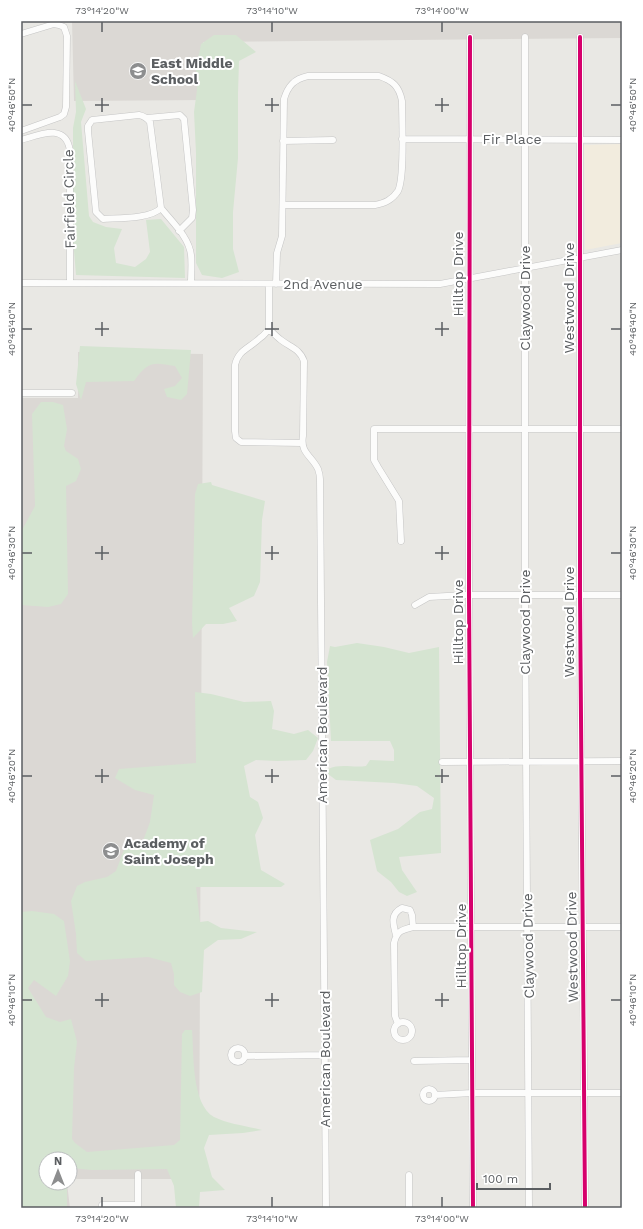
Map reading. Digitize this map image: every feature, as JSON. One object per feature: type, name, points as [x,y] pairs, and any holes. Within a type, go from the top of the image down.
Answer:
[{"type":"street","points":[[21,34],[56,24],[64,27],[67,36],[66,107],[64,114],[60,117],[21,131]]},
{"type":"street","name":"Hilltop Drive","points":[[470,37],[468,279],[473,1208]]},
{"type":"street","name":"Claywood Drive","points":[[525,37],[525,595],[529,1208]]},
{"type":"street","name":"Westwood Drive","points":[[580,37],[580,595],[585,1208]]},
{"type":"street","points":[[269,329],[281,340],[297,350],[304,361],[302,443],[242,442],[236,438],[235,424],[236,358],[240,352],[260,339],[269,329],[277,252],[282,236],[284,99],[286,91],[292,83],[300,78],[308,76],[379,76],[388,79],[396,85],[402,101],[401,182],[393,197],[384,203],[375,205],[283,205]]},
{"type":"street","points":[[160,208],[154,213],[145,216],[103,219],[99,216],[95,208],[88,131],[92,120],[139,115],[147,118],[180,115],[184,119],[193,210],[191,220],[179,231]]},
{"type":"street","points":[[147,118],[150,122],[160,208],[179,231],[188,245],[191,255],[191,283]]},
{"type":"street","name":"Fairfield Circle","points":[[21,140],[52,132],[63,136],[69,144],[70,283]]},
{"type":"street","name":"Fir Place","points":[[402,139],[622,140]]},
{"type":"street","points":[[283,141],[333,140]]},
{"type":"street","name":"2nd Avenue","points":[[21,283],[440,284],[622,250]]},
{"type":"street","points":[[21,393],[72,393]]},
{"type":"street","points":[[401,541],[399,501],[374,460],[374,429],[622,429]]},
{"type":"street","name":"American Boulevard","points":[[302,443],[308,456],[318,470],[320,479],[326,1208]]},
{"type":"street","points":[[415,605],[430,597],[469,595],[622,595]]},
{"type":"street","points":[[442,762],[622,761]]},
{"type":"street","points":[[398,1024],[395,1016],[394,943],[396,935],[394,914],[402,908],[410,910],[413,927]]},
{"type":"street","points":[[396,935],[402,930],[413,927],[622,927]]},
{"type":"street","points":[[245,1056],[325,1056]]},
{"type":"street","points":[[414,1061],[472,1060]]},
{"type":"street","points":[[435,1095],[472,1093],[622,1093]]},
{"type":"street","points":[[102,1208],[102,1205],[138,1206],[138,1174]]},
{"type":"street","points":[[409,1175],[409,1208]]},
{"type":"shaded area","name":"East Middle School","points":[[72,21],[622,21],[622,38],[203,42],[204,100],[74,101]]},
{"type":"shaded area","points":[[622,144],[622,243],[585,250],[584,145]]},
{"type":"shaded area","name":"Academy of Saint Joseph","points":[[78,352],[203,354],[199,1179],[78,1179],[78,1151],[38,1151],[38,1191],[68,1191],[70,1208],[21,1208],[21,398],[78,398]]},
{"type":"green space","points":[[214,35],[236,35],[256,52],[239,61],[238,158],[233,212],[233,249],[239,272],[222,278],[202,275],[196,263],[196,153],[194,112],[197,90],[196,70],[201,44]]},
{"type":"green space","points":[[75,81],[86,109],[81,122],[89,216],[93,222],[106,227],[122,229],[114,248],[116,263],[135,267],[146,259],[150,252],[146,220],[161,219],[184,247],[185,278],[76,275],[73,238],[73,128],[76,112]]},
{"type":"green space","points":[[80,346],[191,350],[187,394],[181,400],[167,397],[164,389],[175,386],[182,378],[175,366],[152,364],[147,366],[134,381],[86,382],[81,400],[76,384]]},
{"type":"green space","points":[[41,402],[53,402],[63,405],[67,429],[64,446],[66,451],[78,459],[81,469],[76,481],[66,486],[68,594],[61,604],[48,607],[21,605],[21,532],[35,506],[32,414]]},
{"type":"green space","points":[[211,482],[212,485],[265,501],[262,520],[260,582],[254,596],[229,608],[237,621],[223,624],[206,624],[193,638],[192,623],[195,494],[198,484]]},
{"type":"green space","points":[[357,643],[409,653],[439,647],[441,853],[399,857],[402,870],[417,892],[407,896],[399,892],[391,882],[377,871],[370,840],[398,829],[420,812],[432,809],[434,798],[417,786],[394,783],[336,780],[328,774],[328,769],[337,766],[366,766],[370,760],[394,761],[394,750],[390,741],[331,741],[327,662],[330,646],[335,647]]},
{"type":"green space","points":[[195,692],[211,694],[244,702],[271,701],[274,711],[272,729],[294,734],[308,730],[318,738],[313,751],[306,760],[256,760],[244,766],[250,797],[258,802],[263,818],[255,835],[261,870],[285,884],[281,887],[196,887],[200,922],[208,921],[221,928],[257,932],[241,939],[218,940],[204,950],[202,992],[190,996],[180,992],[174,985],[174,974],[171,963],[148,957],[86,961],[77,953],[71,901],[77,886],[85,882],[107,877],[116,871],[125,847],[143,841],[150,822],[154,795],[135,790],[115,778],[119,769],[196,763]]},
{"type":"green space","points":[[32,911],[54,914],[64,921],[70,961],[68,976],[56,996],[34,980],[28,988],[46,1017],[60,1022],[71,1019],[77,1042],[74,1068],[72,1139],[75,1143],[87,1152],[174,1145],[180,1140],[182,1034],[185,1030],[192,1030],[197,1090],[201,1101],[207,1110],[214,1117],[219,1119],[262,1130],[243,1133],[209,1135],[204,1148],[212,1177],[225,1190],[200,1192],[199,1208],[176,1208],[174,1186],[167,1169],[92,1170],[78,1169],[78,1151],[38,1151],[38,1191],[67,1191],[67,1208],[21,1208],[21,912]]},
{"type":"railway","points":[[21,23],[26,21]]},
{"type":"cycle path","points":[[470,37],[469,595],[473,1208]]},
{"type":"cycle path","points":[[580,37],[580,595],[585,1208]]},
{"type":"place","name":"East Middle School","points":[[138,71]]},
{"type":"place","name":"Academy of Saint Joseph","points":[[111,851]]}]
